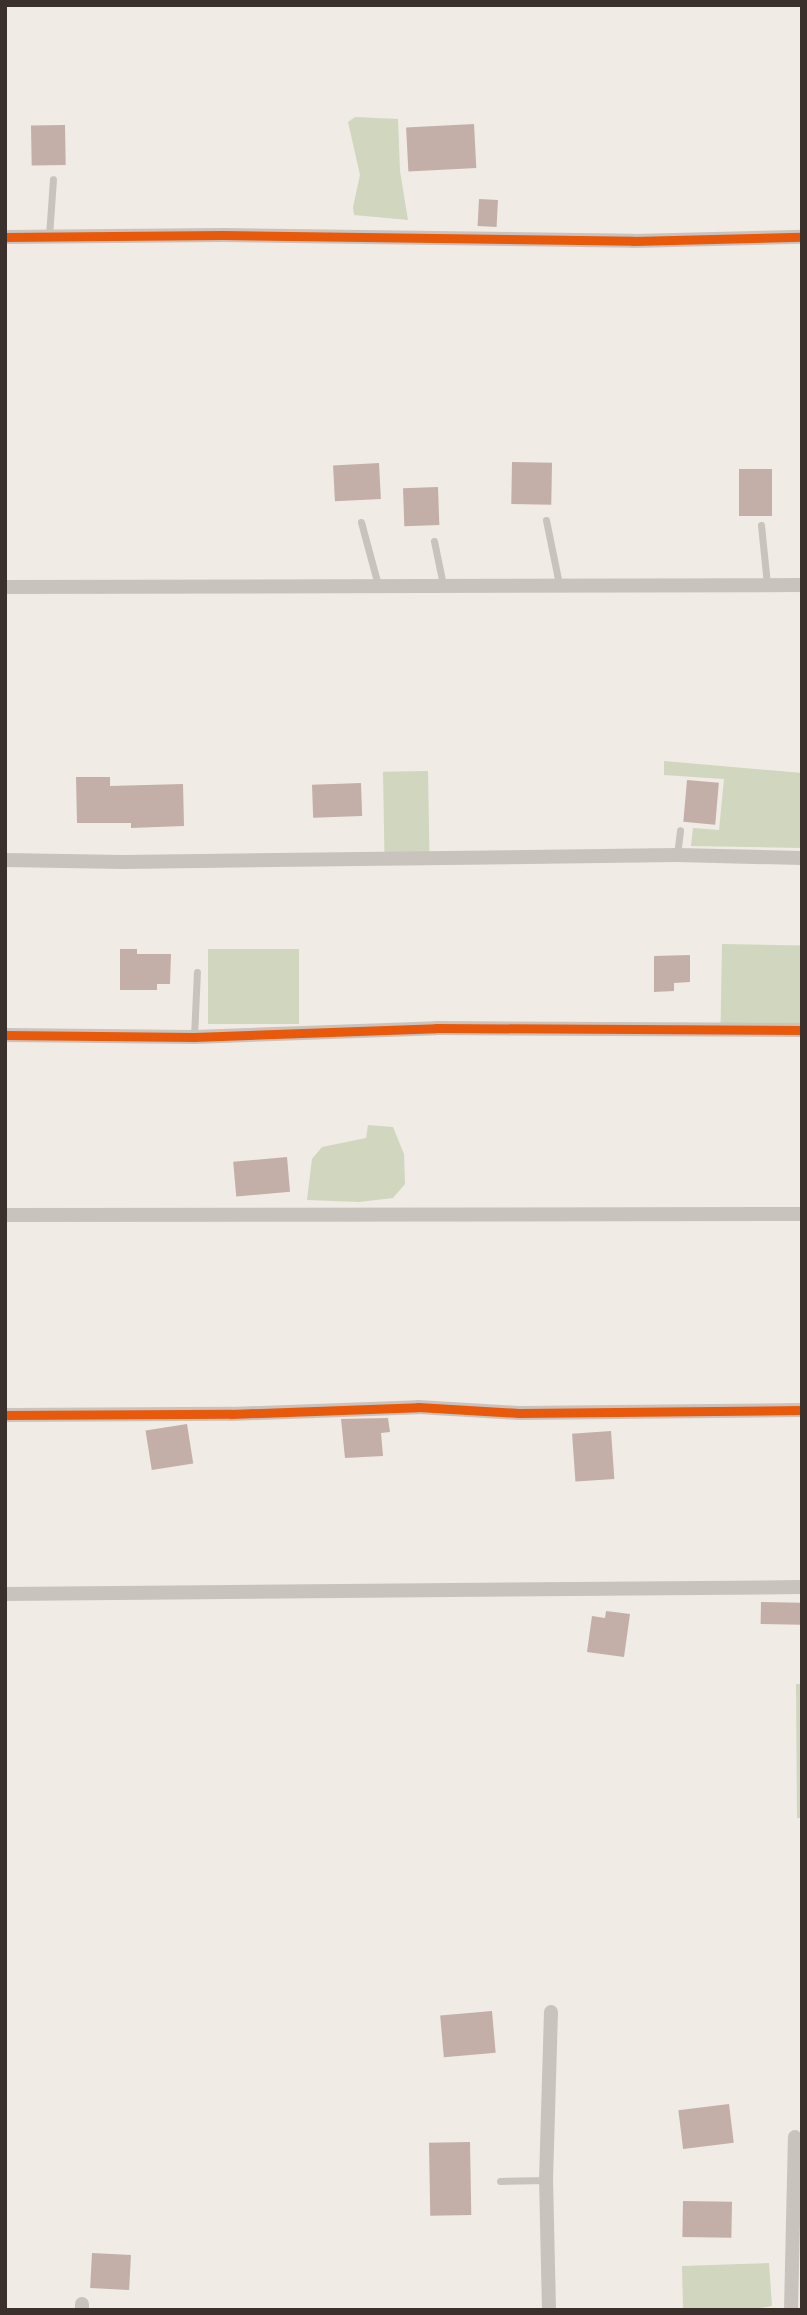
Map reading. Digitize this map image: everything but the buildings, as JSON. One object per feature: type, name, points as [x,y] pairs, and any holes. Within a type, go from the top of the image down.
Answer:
[{"type":"street","points":[[5,237],[223,235],[633,241],[802,237]]},
{"type":"street","points":[[5,587],[802,585]]},
{"type":"street","points":[[5,860],[150,862],[677,856],[802,858]]},
{"type":"street","points":[[5,1035],[194,1037],[436,1028],[802,1030]]},
{"type":"street","points":[[5,1214],[802,1214]]},
{"type":"street","points":[[5,1415],[231,1414],[418,1407],[519,1413],[802,1410]]},
{"type":"street","points":[[5,1594],[802,1587]]},
{"type":"street","points":[[549,2310],[546,2180],[551,2012]]},
{"type":"street","points":[[791,2310],[795,2137]]},
{"type":"lane","points":[[49,237],[53,179]]},
{"type":"lane","points":[[546,520],[559,584]]},
{"type":"lane","points":[[361,522],[378,585]]},
{"type":"lane","points":[[761,525],[767,584]]},
{"type":"lane","points":[[434,541],[443,585]]},
{"type":"lane","points":[[677,856],[680,830]]},
{"type":"lane","points":[[194,1037],[197,972]]},
{"type":"lane","points":[[500,2181],[546,2180]]},
{"type":"green space","points":[[355,117],[398,119],[400,171],[408,220],[354,215],[353,207],[360,175],[348,122]]},
{"type":"green space","points":[[664,761],[802,773],[802,848],[691,846],[693,828],[719,830],[724,779],[664,775]]},
{"type":"green space","points":[[428,771],[429,853],[384,854],[383,772]]},
{"type":"green space","points":[[722,944],[802,945],[801,1025],[721,1024]]},
{"type":"green space","points":[[208,949],[299,949],[299,1024],[208,1024]]},
{"type":"green space","points":[[368,1125],[393,1127],[404,1154],[405,1184],[393,1198],[359,1202],[307,1200],[312,1159],[322,1147],[366,1138]]},
{"type":"green space","points":[[796,1684],[802,1684],[802,1818],[797,1818]]},
{"type":"green space","points":[[769,2263],[772,2306],[748,2310],[683,2309],[682,2266]]},
{"type":"cycle path","points":[[5,237],[223,235],[633,241],[802,237]]},
{"type":"cycle path","points":[[5,1035],[194,1037],[436,1028],[802,1030]]},
{"type":"cycle path","points":[[5,1415],[231,1414],[418,1407],[519,1413],[802,1410]]}]
